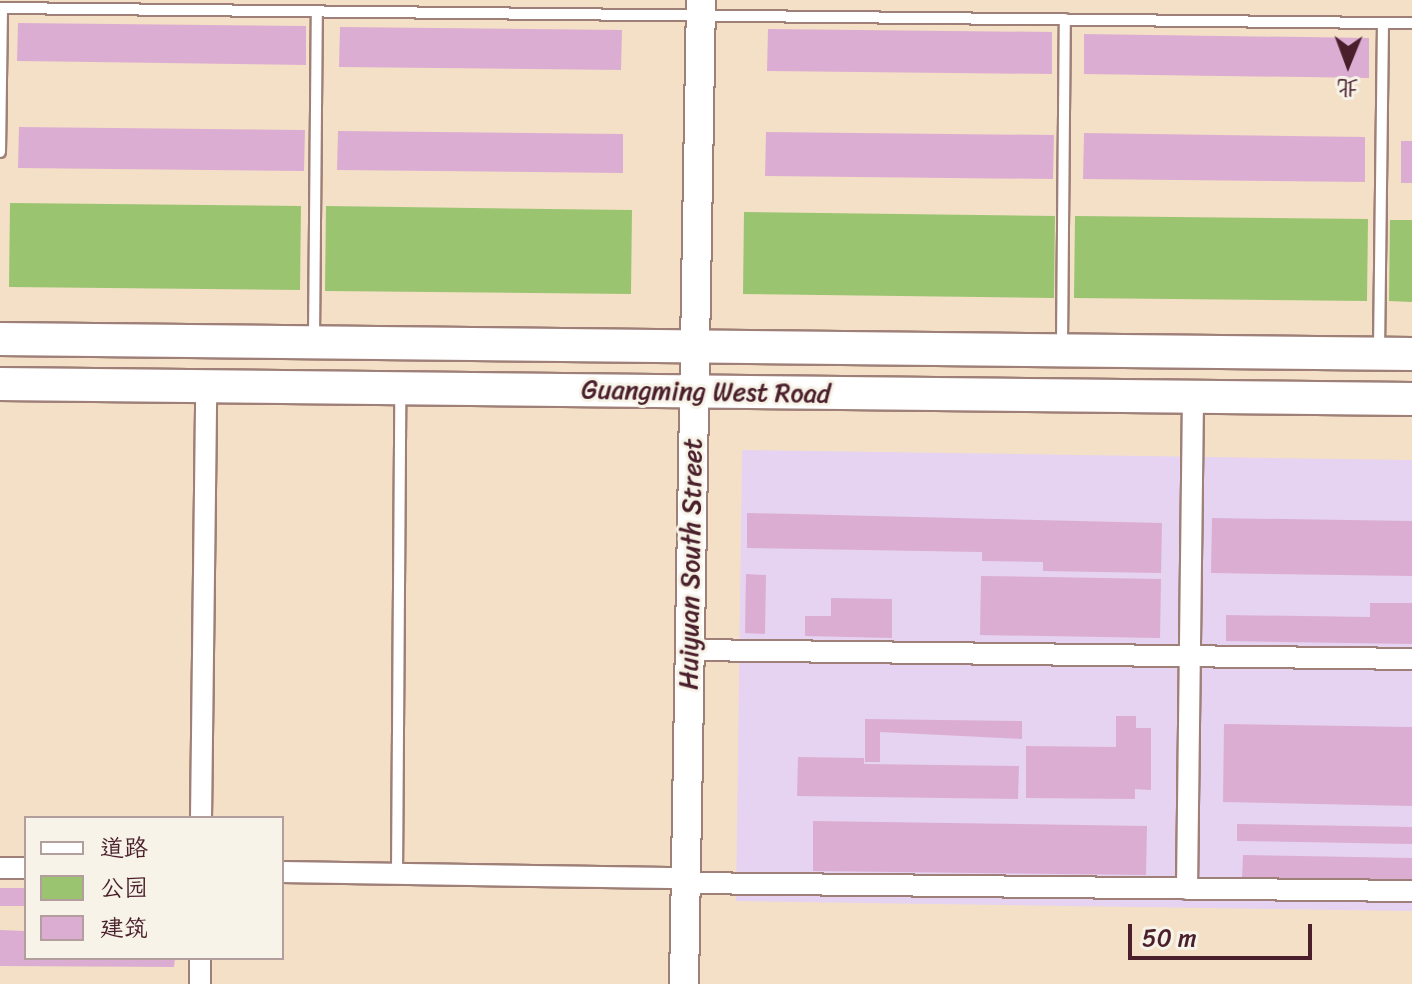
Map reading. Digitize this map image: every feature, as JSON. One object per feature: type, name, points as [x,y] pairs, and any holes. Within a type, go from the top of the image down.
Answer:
[{"type":"main road","name":"Guangming West Road","points":[[0,339],[1412,354]]},
{"type":"main road","name":"Guangming West Road","points":[[0,384],[1412,399]]},
{"type":"street","name":"Huiyuan South Street","points":[[684,984],[701,8]]},
{"type":"street","points":[[201,816],[206,386]]},
{"type":"street","points":[[1187,889],[1193,397]]},
{"type":"street","points":[[690,650],[1412,659]]},
{"type":"street","points":[[0,868],[24,868]]},
{"type":"street","points":[[284,872],[1412,891]]},
{"type":"street","points":[[200,960],[200,984]]},
{"type":"lane","points":[[0,152],[1,8],[317,11],[701,8],[1065,19],[1412,23]]},
{"type":"lane","points":[[314,343],[317,11]]},
{"type":"lane","points":[[1062,350],[1065,19]]},
{"type":"lane","points":[[1379,354],[1383,23]]},
{"type":"lane","points":[[397,873],[400,388]]},
{"type":"shaded area","points":[[742,450],[1412,460],[1412,911],[736,901]]},
{"type":"green space","points":[[10,203],[301,206],[300,290],[9,287]]},
{"type":"green space","points":[[326,206],[632,210],[631,294],[325,291]]},
{"type":"green space","points":[[744,212],[1055,216],[1054,298],[743,294]]},
{"type":"green space","points":[[1075,216],[1368,219],[1367,301],[1074,298]]},
{"type":"green space","points":[[1390,220],[1412,220],[1412,302],[1389,301]]},
{"type":"building","points":[[18,23],[306,26],[306,65],[17,61]]},
{"type":"building","points":[[340,27],[622,30],[621,70],[339,67]]},
{"type":"building","points":[[768,29],[1052,32],[1052,74],[767,71]]},
{"type":"building","points":[[1084,34],[1369,38],[1369,78],[1084,74]]},
{"type":"building","points":[[19,127],[305,130],[304,171],[18,168]]},
{"type":"building","points":[[338,131],[623,134],[623,173],[337,170]]},
{"type":"building","points":[[766,132],[1054,135],[1053,179],[765,176]]},
{"type":"building","points":[[1084,133],[1365,137],[1365,182],[1083,179]]},
{"type":"building","points":[[1401,141],[1412,141],[1412,183],[1401,183]]},
{"type":"building","points":[[747,513],[1162,523],[1161,573],[1043,571],[1043,562],[982,561],[982,552],[747,548]]},
{"type":"building","points":[[1212,518],[1412,521],[1412,576],[1211,573]]},
{"type":"building","points":[[746,574],[766,575],[765,634],[745,633]]},
{"type":"building","points":[[981,576],[1161,579],[1160,638],[980,635]]},
{"type":"building","points":[[831,598],[892,599],[892,638],[805,636],[805,616],[831,616]]},
{"type":"building","points":[[1370,603],[1412,603],[1412,644],[1226,641],[1226,615],[1370,617]]},
{"type":"building","points":[[1116,716],[1136,716],[1136,728],[1151,728],[1151,790],[1135,789],[1135,799],[1026,798],[1026,746],[1116,747]]},
{"type":"building","points":[[865,719],[1022,721],[1022,739],[880,732],[880,762],[865,762]]},
{"type":"building","points":[[1224,724],[1412,727],[1412,806],[1223,802]]},
{"type":"building","points":[[798,757],[864,758],[864,764],[1019,766],[1018,799],[797,796]]},
{"type":"building","points":[[813,821],[1147,826],[1146,875],[813,871]]},
{"type":"building","points":[[1237,824],[1412,827],[1412,844],[1237,841]]},
{"type":"building","points":[[1243,855],[1412,858],[1412,883],[1242,880]]},
{"type":"building","points":[[0,888],[24,888],[24,906],[0,906]]},
{"type":"building","points":[[0,930],[24,931],[24,960],[175,960],[174,967],[0,966]]}]
